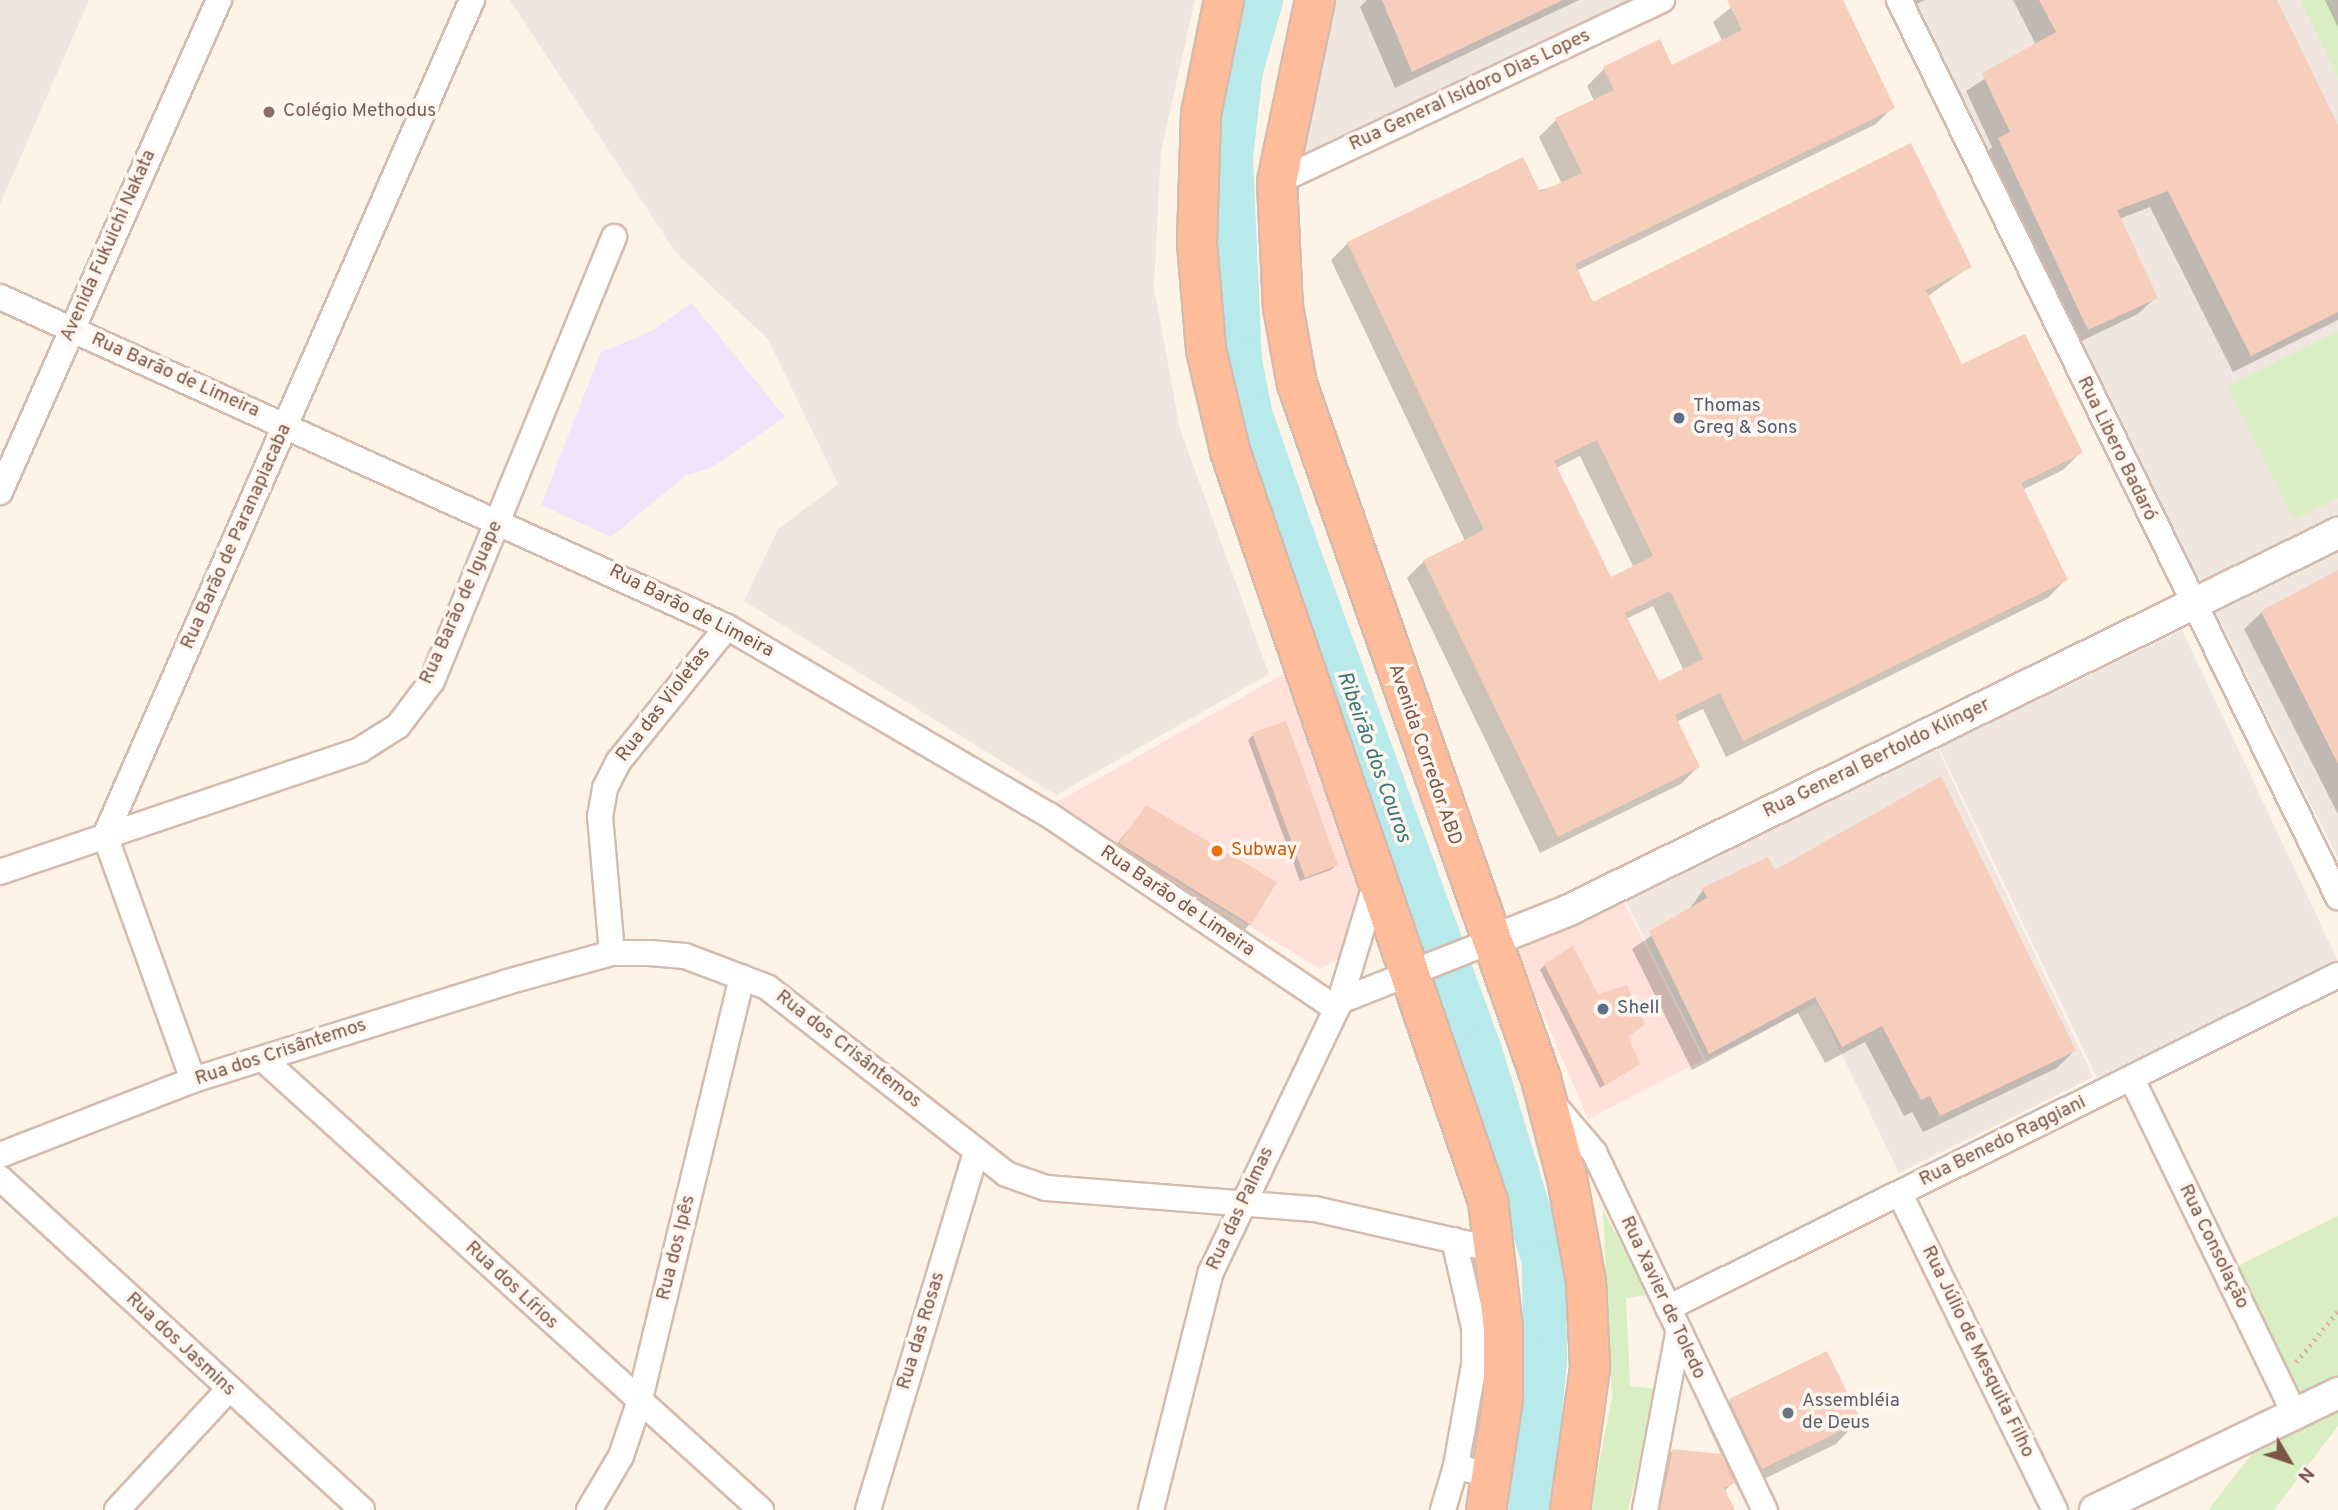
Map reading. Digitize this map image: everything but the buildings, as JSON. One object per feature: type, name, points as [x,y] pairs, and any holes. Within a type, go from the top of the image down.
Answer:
[{"type":"highway","points":[[1224,0],[1201,114],[1197,244],[1206,350],[1230,451],[1378,874],[1419,970],[1475,1155],[1495,1250],[1503,1398],[1489,1494]]},
{"type":"highway","name":"Avenida Corredor ABD","points":[[1315,0],[1277,182],[1283,307],[1297,384],[1481,945],[1546,1097],[1586,1282],[1590,1368],[1570,1510]]},
{"type":"street","name":"Avenida Fukuichi Nakata","points":[[0,492],[219,0]]},
{"type":"street","name":"Rua Barão de Paranapiacaba","points":[[105,836],[472,0]]},
{"type":"street","name":"Rua General Isidoro Dias Lopes","points":[[1277,182],[1662,0]]},
{"type":"street","name":"Rua Libero Badaró","points":[[1899,0],[2191,604],[2338,897]]},
{"type":"street","name":"Rua Barão de Iguape","points":[[0,872],[360,750],[398,726],[432,681],[614,237]]},
{"type":"street","name":"Rua Barão de Limeira","points":[[0,297],[499,520],[727,626],[1049,816],[1338,1005]]},
{"type":"street","name":"Rua General Bertoldo Klinger","points":[[1419,970],[1567,911],[2338,533]]},
{"type":"street","name":"Rua das Violetas","points":[[612,953],[600,817],[605,788],[619,761],[727,626]]},
{"type":"street","points":[[105,836],[193,1080]]},
{"type":"street","name":"Rua das Palmas","points":[[1151,1510],[1211,1272],[1338,1005],[1378,874]]},
{"type":"street","name":"Rua dos Crisântemos","points":[[0,1154],[193,1080],[612,953],[685,956],[742,977],[804,1011],[1006,1174],[1046,1188],[1242,1207],[1315,1209],[1495,1250]]},
{"type":"street","points":[[1338,1005],[1419,970]]},
{"type":"street","name":"Rua Benedo Raggiani","points":[[1668,1308],[2338,975]]},
{"type":"street","name":"Rua dos Ipês","points":[[589,1510],[621,1456],[639,1403],[742,977]]},
{"type":"street","name":"Rua dos Lírios","points":[[263,1059],[639,1403],[761,1510]]},
{"type":"street","name":"Rua Consolação","points":[[2132,1079],[2295,1415]]},
{"type":"street","name":"Rua Xavier de Toledo","points":[[1546,1097],[1594,1152],[1678,1334],[1765,1510]]},
{"type":"street","name":"Rua das Rosas","points":[[868,1510],[976,1152]]},
{"type":"street","name":"Rua dos Jasmins","points":[[0,1178],[228,1390],[362,1510]]},
{"type":"street","name":"Rua Júlio de Mesquita Filho","points":[[1900,1194],[2055,1510]]},
{"type":"street","points":[[1443,1510],[1456,1466],[1474,1340],[1454,1240]]},
{"type":"street","points":[[1645,1510],[1678,1334]]},
{"type":"street","points":[[117,1510],[228,1390]]},
{"type":"street","points":[[2095,1510],[2338,1393]]},
{"type":"street","points":[[1456,1466],[1489,1494]]},
{"type":"path","points":[[2279,1382],[2338,1311]]},
{"type":"shaded area","points":[[0,0],[89,0],[0,204]]},
{"type":"shaded area","points":[[510,0],[1195,0],[1161,151],[1154,287],[1180,429],[1269,674],[1056,795],[744,601],[778,529],[838,484],[768,339],[676,253]]},
{"type":"shaded area","points":[[1329,0],[1634,0],[1300,158]]},
{"type":"shaded area","points":[[1915,0],[2338,0],[2338,518],[2202,587]]},
{"type":"shaded area","points":[[692,303],[785,417],[711,468],[685,476],[611,537],[541,505],[601,352],[652,331]]},
{"type":"shaded area","points":[[2338,549],[2338,859],[2214,609]]},
{"type":"shaded area","points":[[2182,630],[2338,961],[2097,1078],[1939,748]]},
{"type":"shaded area","points":[[1287,672],[1366,889],[1341,957],[1320,969],[1052,805]]},
{"type":"shaded area","points":[[1937,748],[2093,1077],[1899,1173],[1817,1003],[1706,1060],[1624,897]]},
{"type":"shaded area","points":[[1622,898],[1703,1060],[1588,1119],[1517,953],[1533,935]]},
{"type":"green space","points":[[2300,0],[2328,0],[2338,22],[2338,78]]},
{"type":"green space","points":[[2338,331],[2338,498],[2294,520],[2227,386]]},
{"type":"green space","points":[[1603,1210],[1649,1295],[1626,1298],[1630,1386],[1656,1389],[1628,1510],[1590,1510],[1612,1398]]},
{"type":"green space","points":[[2338,1216],[2338,1383],[2300,1402],[2234,1268]]},
{"type":"green space","points":[[2338,1412],[2338,1426],[2274,1510],[2208,1510],[2255,1450]]},
{"type":"waterway","name":"Ribeirão dos Couros","points":[[1261,0],[1241,70],[1231,157],[1240,361],[1251,416],[1480,1051],[1544,1262],[1545,1361],[1530,1510]]},
{"type":"place","name":"Colégio Methodus","points":[[269,112]]},
{"type":"place","name":"Thomas Greg & Sons","points":[[1679,418]]},
{"type":"place","name":"Subway","points":[[1217,851]]},
{"type":"place","name":"Shell","points":[[1603,1009]]},
{"type":"place","name":"Assembléia de Deus","points":[[1788,1413]]}]
